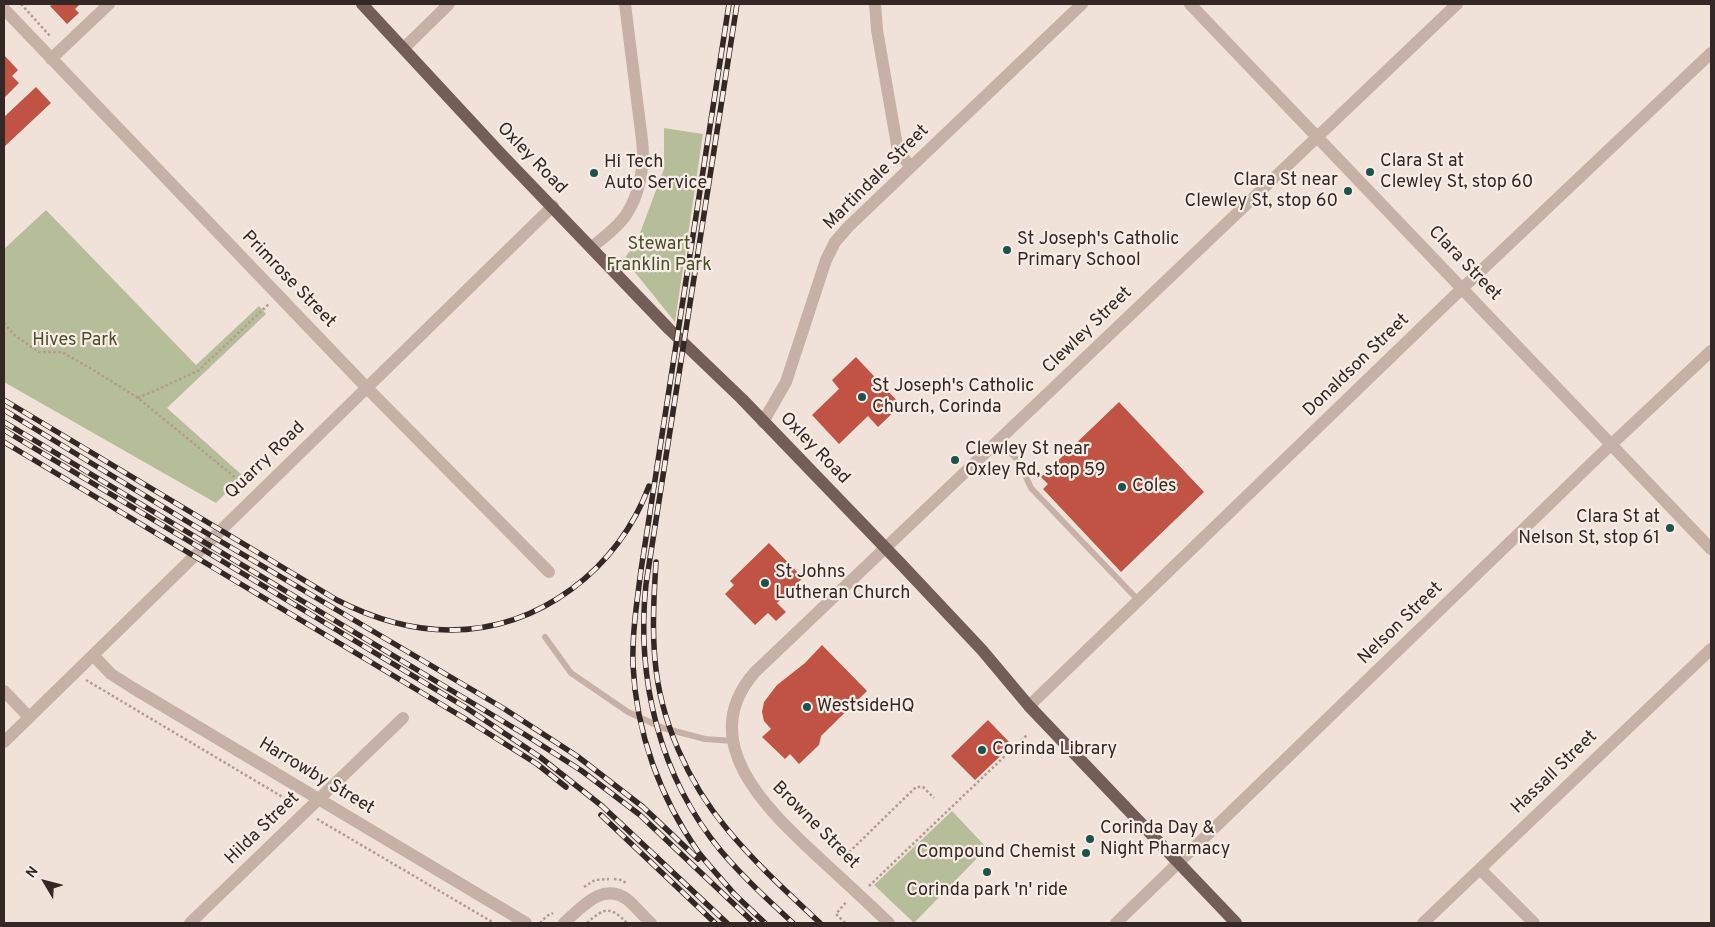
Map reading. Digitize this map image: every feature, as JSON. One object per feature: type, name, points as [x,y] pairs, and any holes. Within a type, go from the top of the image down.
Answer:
[{"type":"main road","name":"Oxley Road","points":[[362,4],[502,155],[553,206],[669,330],[763,422],[885,548],[982,650],[1029,706],[1236,923]]},
{"type":"street","points":[[51,59],[109,4]]},
{"type":"street","points":[[404,48],[450,4]]},
{"type":"street","points":[[592,247],[620,222],[630,208],[639,183],[643,162],[626,4]]},
{"type":"street","points":[[875,4],[877,30],[898,151],[911,167]]},
{"type":"street","name":"Martindale Street","points":[[763,422],[786,382],[826,260],[835,242],[848,227],[1082,4]]},
{"type":"street","name":"Clara Street","points":[[1190,4],[1711,549]]},
{"type":"street","name":"Clewley Street","points":[[734,712],[743,686],[755,672],[1317,135],[1457,4]]},
{"type":"street","name":"Primrose Street","points":[[4,9],[367,388],[549,572]]},
{"type":"street","name":"Donaldson Street","points":[[1029,706],[1462,288],[1711,53]]},
{"type":"street","name":"Quarry Road","points":[[4,742],[553,206]]},
{"type":"street","name":"Nelson Street","points":[[1116,923],[1612,444],[1711,351]]},
{"type":"street","name":"Hassall Street","points":[[1423,923],[1711,649]]},
{"type":"street","name":"Harrowby Street","points":[[93,655],[119,679],[526,923]]},
{"type":"street","points":[[4,691],[29,717]]},
{"type":"street","name":"Browne Street","points":[[734,712],[732,730],[735,751],[745,775],[767,806],[788,829],[889,923]]},
{"type":"street","name":"Hilda Street","points":[[190,923],[403,718]]},
{"type":"street","points":[[1480,868],[1534,923]]},
{"type":"street","points":[[564,923],[594,897],[608,893],[627,899],[651,923]]},
{"type":"lane","points":[[999,440],[1020,462],[1031,488],[1139,601]]},
{"type":"lane","points":[[545,637],[571,673],[628,712],[663,728],[705,739],[733,741]]},
{"type":"path","points":[[21,4],[62,49]]},
{"type":"path","points":[[138,398],[198,371],[278,296]]},
{"type":"path","points":[[4,323],[14,335],[39,352],[62,352],[138,398],[256,495]]},
{"type":"path","points":[[73,674],[494,923]]},
{"type":"path","points":[[869,886],[1028,734]]},
{"type":"path","points":[[842,860],[916,787],[922,787],[934,798]]},
{"type":"path","points":[[845,923],[836,914],[847,902]]},
{"type":"path","points":[[587,923],[601,911],[608,910],[616,912],[628,923]]},
{"type":"green space","name":"Stewart Franklin Park","points":[[664,128],[703,134],[675,322],[625,260],[637,241],[664,169]]},
{"type":"green space","name":"Hives Park","points":[[46,210],[196,365],[259,306],[266,314],[167,408],[243,476],[216,503],[4,382],[4,249]]},
{"type":"green space","points":[[952,811],[987,848],[914,923],[874,885]]},
{"type":"building","points":[[53,4],[80,4],[75,9],[79,13],[67,24],[50,6]]},
{"type":"building","points":[[4,55],[18,70],[12,76],[19,83],[4,98]]},
{"type":"building","points":[[36,87],[51,103],[4,147],[4,117]]},
{"type":"building","name":"St Joseph's Catholic Church, Corinda","points":[[856,357],[901,405],[878,427],[868,416],[839,444],[812,415],[839,389],[832,380]]},
{"type":"building","name":"Coles","points":[[1119,402],[1204,492],[1121,572],[1043,489],[1048,484],[1041,477]]},
{"type":"building","name":"St Johns Lutheran Church","points":[[769,543],[803,578],[777,603],[786,612],[776,621],[768,613],[755,625],[725,594],[734,585],[730,581]]},
{"type":"building","name":"WestsideHQ","points":[[822,645],[867,691],[821,736],[819,745],[799,764],[790,754],[785,759],[762,737],[771,729],[764,721],[762,712],[764,702],[777,685],[805,663]]},
{"type":"building","name":"Corinda Library","points":[[988,720],[1012,745],[975,780],[951,756]]},
{"type":"railway","points":[[729,4],[641,570],[635,617],[633,665],[639,715],[652,764],[662,787],[685,832],[699,853],[736,896]]},
{"type":"railway","points":[[737,4],[646,584],[644,619],[645,655],[656,725],[667,758],[682,791],[700,822],[721,851],[793,923]]},
{"type":"railway","points":[[4,400],[337,600],[392,622],[420,628],[450,630],[483,627],[515,619],[545,606],[572,589],[597,568],[618,543],[636,516],[649,486]]},
{"type":"railway","points":[[4,410],[193,525],[503,708],[577,756],[643,807],[698,859]]},
{"type":"railway","points":[[4,422],[524,734],[582,771],[640,815],[754,923]]},
{"type":"railway","points":[[4,430],[465,707],[540,757],[602,806],[727,923]]},
{"type":"railway","points":[[4,442],[464,718],[537,764],[566,787]]},
{"type":"railway","points":[[656,562],[653,623],[655,660],[663,705],[678,750],[700,792],[727,829],[760,866],[820,923]]},
{"type":"railway","points":[[601,815],[715,923]]},
{"type":"railway","points":[[732,892],[765,923]]},
{"type":"place","name":"Clara St at Clewley St, stop 60","points":[[1370,172]]},
{"type":"place","name":"Hi Tech Auto Service","points":[[594,173]]},
{"type":"place","name":"Clara St near Clewley St, stop 60","points":[[1348,191]]},
{"type":"place","name":"St Joseph's Catholic Primary School","points":[[1007,250]]},
{"type":"place","name":"St Joseph's Catholic Church, Corinda","points":[[862,397]]},
{"type":"place","name":"Clewley St near Oxley Rd, stop 59","points":[[955,460]]},
{"type":"place","name":"Coles","points":[[1122,487]]},
{"type":"place","name":"Clara St at Nelson St, stop 61","points":[[1670,528]]},
{"type":"place","name":"St Johns Lutheran Church","points":[[765,583]]},
{"type":"place","name":"WestsideHQ","points":[[807,707]]},
{"type":"place","name":"Corinda Library","points":[[982,750]]},
{"type":"place","name":"Corinda Day & Night Pharmacy","points":[[1090,839]]},
{"type":"place","name":"Compound Chemist","points":[[1086,853]]},
{"type":"place","name":"Corinda park 'n' ride","points":[[987,872]]}]
